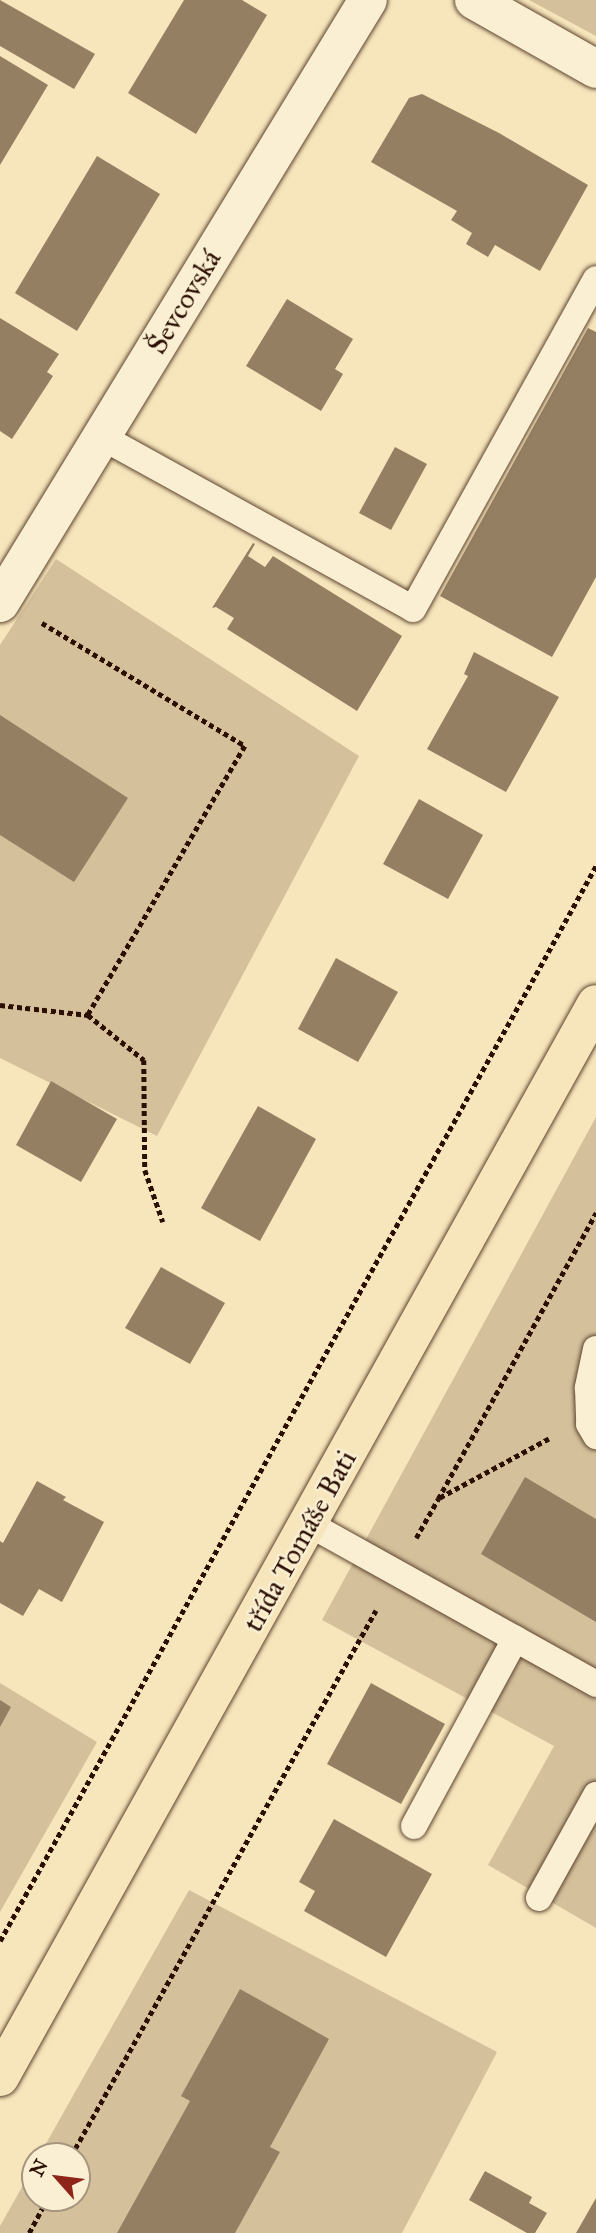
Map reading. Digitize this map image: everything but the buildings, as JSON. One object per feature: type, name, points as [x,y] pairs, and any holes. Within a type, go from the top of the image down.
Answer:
[{"type":"main road","name":"třída Tomáše Bati","points":[[0,2077],[596,1003]]},
{"type":"street","name":"Ševcovská","points":[[1,601],[368,0]]},
{"type":"street","points":[[474,0],[596,69]]},
{"type":"lane","points":[[102,437],[413,609],[596,279]]},
{"type":"lane","points":[[596,1349],[588,1388],[589,1424],[596,1436]]},
{"type":"lane","points":[[309,1524],[596,1684]]},
{"type":"lane","points":[[414,1826],[515,1639]]},
{"type":"lane","points":[[539,1898],[596,1795]]},
{"type":"path","points":[[1,601],[245,746],[88,1014]]},
{"type":"path","points":[[0,1941],[596,866]]},
{"type":"path","points":[[0,1005],[88,1014],[144,1060],[145,1170],[163,1222]]},
{"type":"path","points":[[79,2142],[596,1213]]},
{"type":"path","points":[[438,1499],[551,1438]]},
{"type":"path","points":[[29,2233],[40,2212]]},
{"type":"shaded area","points":[[529,0],[596,0],[596,36]]},
{"type":"shaded area","points":[[56,559],[359,756],[157,1136],[0,1058],[0,645]]},
{"type":"shaded area","points":[[596,1117],[596,1928],[488,1865],[554,1746],[322,1620]]},
{"type":"shaded area","points":[[0,1683],[97,1742],[0,1912]]},
{"type":"shaded area","points":[[189,1890],[497,2052],[402,2233],[0,2233],[0,2226],[21,2189],[21,2212],[91,2212],[91,2142],[47,2142]]}]
